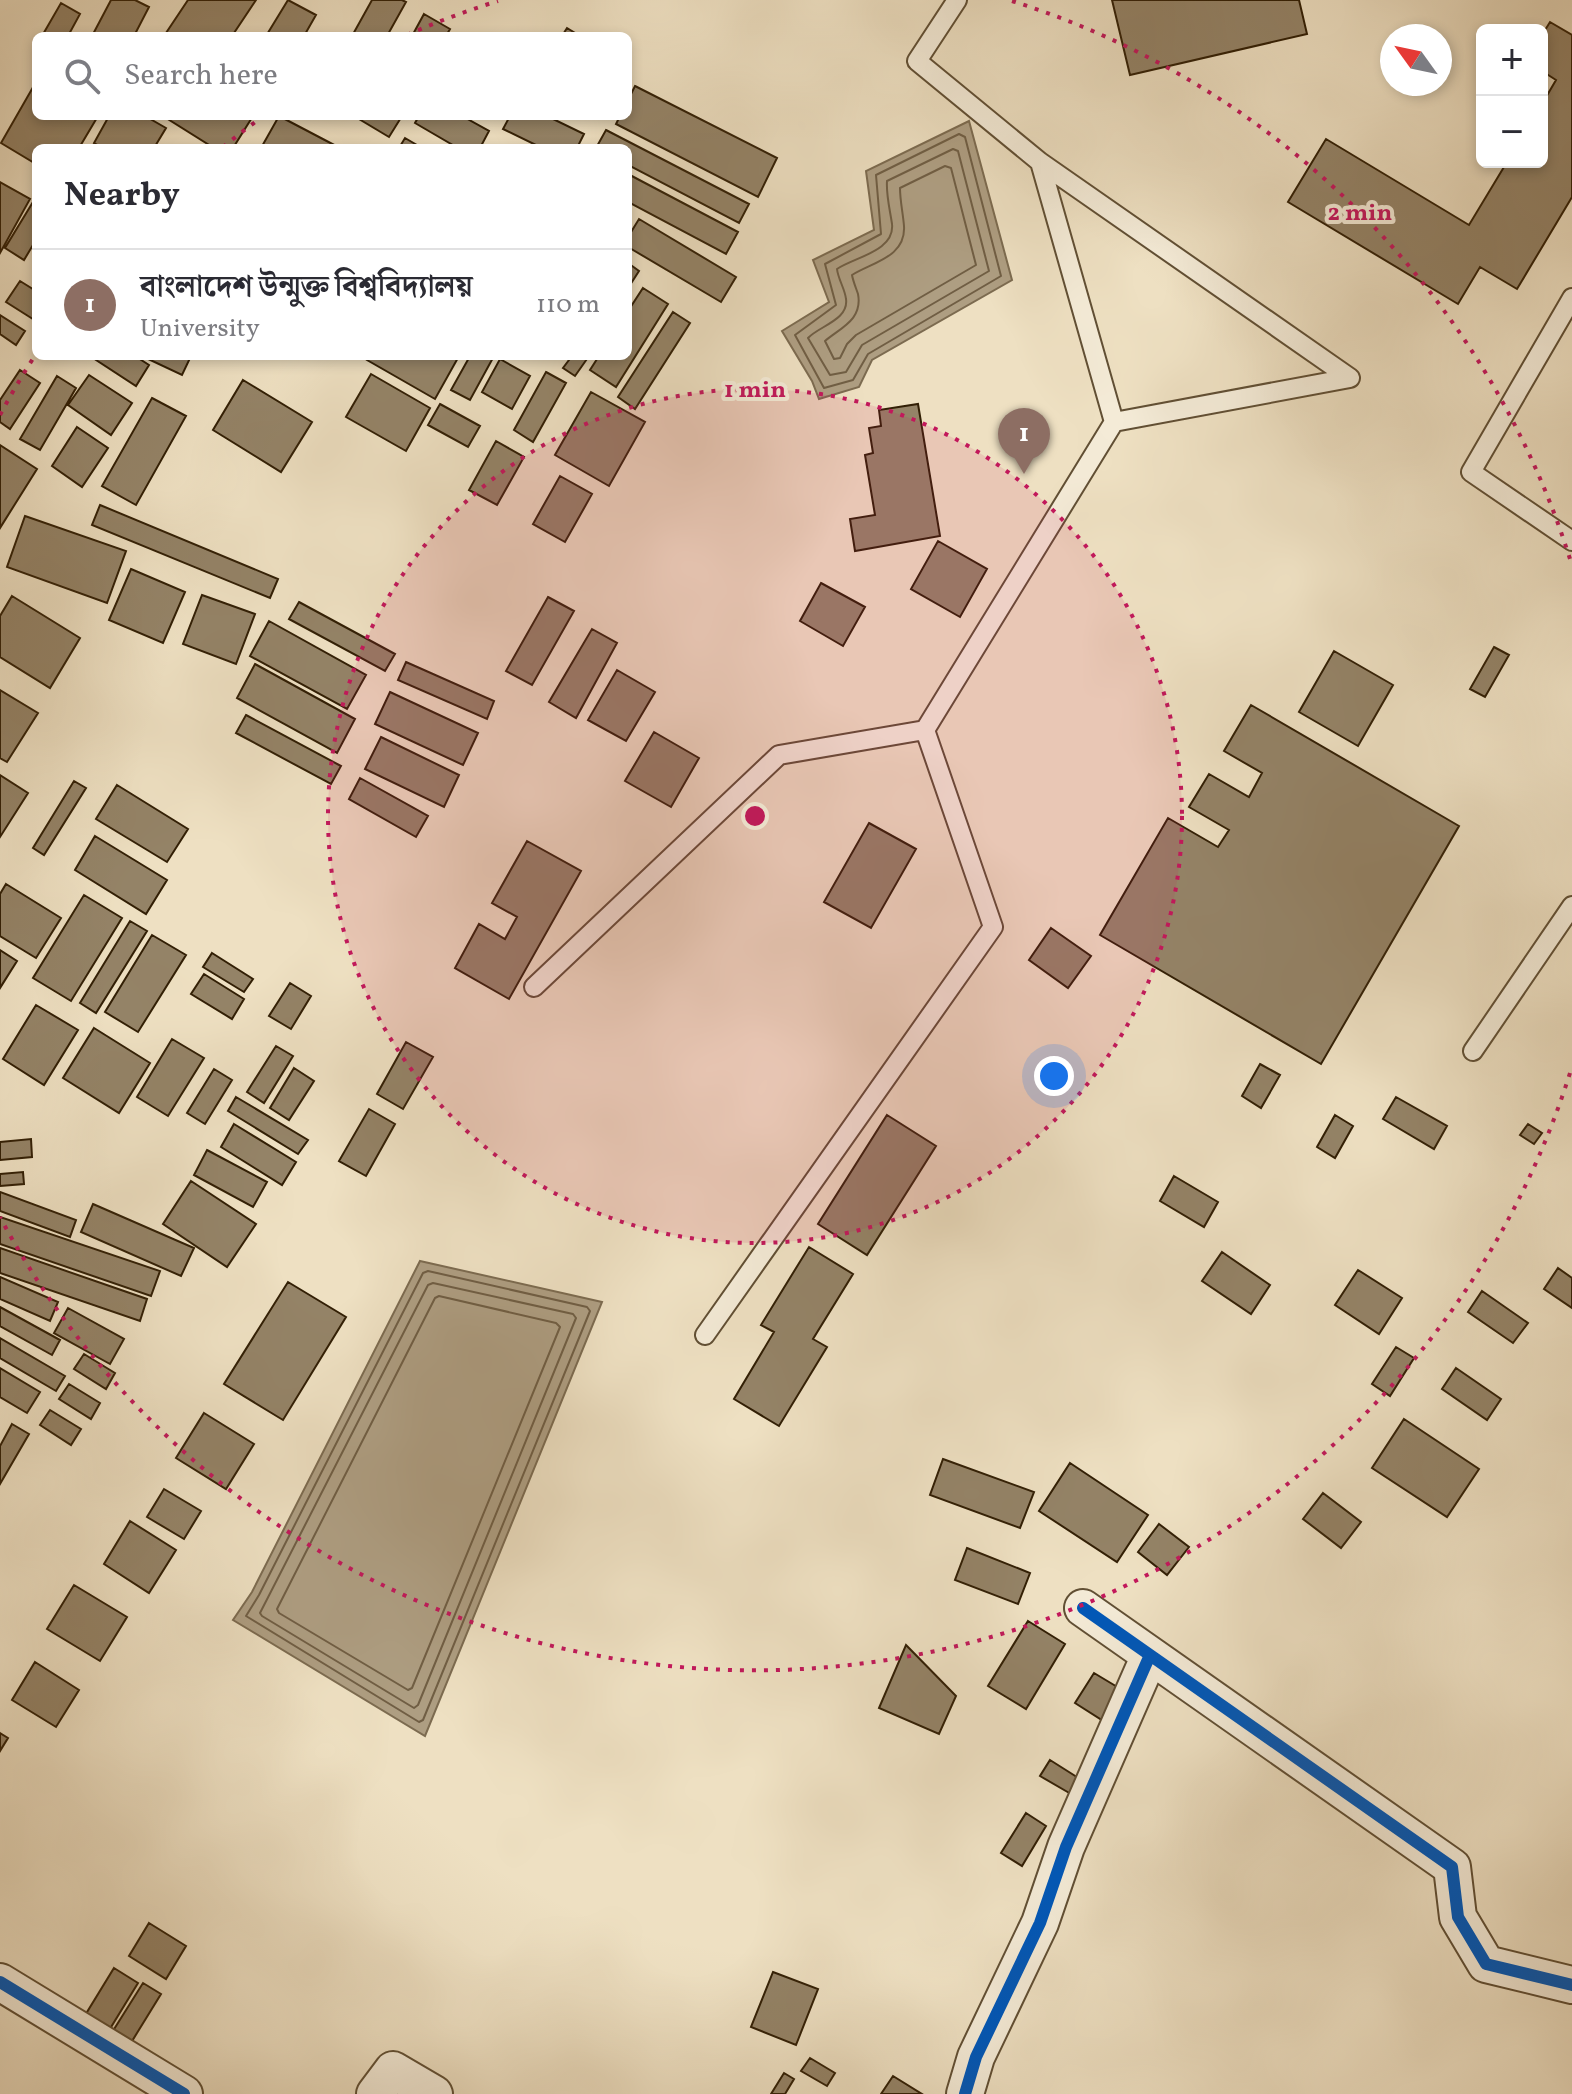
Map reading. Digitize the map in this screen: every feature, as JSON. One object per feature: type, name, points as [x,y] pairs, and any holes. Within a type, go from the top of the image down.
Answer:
[{"type":"street","points":[[1083,1608],[1452,1867],[1458,1917],[1486,1964],[1572,1985]]},
{"type":"street","points":[[965,2094],[976,2057],[1040,1923],[1066,1847],[1150,1655]]},
{"type":"street","points":[[0,1982],[184,2094]]},
{"type":"street","points":[[375,2094],[393,2070],[434,2094]]},
{"type":"lane","points":[[957,0],[917,61],[1040,162],[1350,378],[1114,422]]},
{"type":"lane","points":[[534,987],[779,755],[925,730],[1114,422],[1040,162]]},
{"type":"lane","points":[[1572,298],[1471,472],[1572,541]]},
{"type":"lane","points":[[705,1335],[993,927],[925,730]]},
{"type":"lane","points":[[1473,1051],[1572,906]]},
{"type":"water","points":[[969,121],[1012,280],[872,360],[859,387],[819,399],[812,381],[782,331],[829,302],[813,260],[874,230],[866,171]]},
{"type":"water","points":[[420,1261],[602,1302],[425,1736],[233,1620],[252,1592]]},
{"type":"building","points":[[111,0],[135,0],[149,7],[136,32],[94,32]]},
{"type":"building","points":[[188,0],[256,0],[235,32],[167,32]]},
{"type":"building","points":[[288,0],[316,15],[306,32],[268,32]]},
{"type":"building","points":[[372,0],[406,2],[389,32],[354,32]]},
{"type":"building","points":[[1112,0],[1299,0],[1307,34],[1130,75]]},
{"type":"building","points":[[61,3],[80,14],[70,32],[44,32]]},
{"type":"building","points":[[424,14],[450,29],[448,32],[414,32]]},
{"type":"building","points":[[1550,22],[1572,35],[1572,197],[1517,289],[1480,267],[1458,304],[1288,202],[1326,139],[1469,225],[1503,168],[1548,168],[1548,94],[1556,80],[1548,75]]},
{"type":"building","points":[[635,86],[777,158],[758,197],[616,124],[618,120],[632,120],[632,92]]},
{"type":"building","points":[[32,89],[32,120],[96,120],[81,144],[32,144],[32,162],[1,143]]},
{"type":"building","points":[[107,120],[152,120],[166,128],[156,144],[94,143]]},
{"type":"building","points":[[169,120],[250,120],[236,144],[208,144]]},
{"type":"building","points":[[277,120],[287,120],[332,144],[263,144]]},
{"type":"building","points":[[361,120],[400,120],[389,137]]},
{"type":"building","points":[[417,120],[469,120],[489,131],[482,144],[451,144],[415,123]]},
{"type":"building","points":[[508,120],[555,120],[584,134],[579,144],[534,144],[503,129]]},
{"type":"building","points":[[606,130],[749,204],[739,223],[632,167],[632,144],[598,144]]},
{"type":"building","points":[[405,138],[415,144],[401,144]]},
{"type":"building","points":[[632,176],[738,232],[726,254],[632,204]]},
{"type":"building","points":[[0,182],[30,199],[0,253]]},
{"type":"building","points":[[32,204],[32,247],[24,260],[5,248]]},
{"type":"building","points":[[639,219],[736,277],[721,302],[632,249],[632,230]]},
{"type":"building","points":[[632,266],[639,271],[632,282]]},
{"type":"building","points":[[20,281],[32,288],[32,318],[6,302]]},
{"type":"building","points":[[643,288],[668,304],[616,387],[590,370],[596,360],[632,360],[632,305]]},
{"type":"building","points":[[673,312],[690,323],[635,409],[618,397]]},
{"type":"building","points":[[0,315],[25,331],[16,345],[0,334]]},
{"type":"building","points":[[96,360],[141,360],[149,365],[136,386]]},
{"type":"building","points":[[150,360],[189,360],[182,375]]},
{"type":"building","points":[[367,360],[457,360],[435,399]]},
{"type":"building","points":[[468,360],[492,360],[470,400],[451,390]]},
{"type":"building","points":[[499,360],[530,376],[512,409],[482,392]]},
{"type":"building","points":[[569,360],[586,360],[575,376],[563,368]]},
{"type":"building","points":[[20,370],[40,383],[10,429],[0,422],[0,400]]},
{"type":"building","points":[[546,372],[566,383],[533,442],[514,430]]},
{"type":"building","points":[[371,374],[430,408],[406,451],[346,417]]},
{"type":"building","points":[[89,375],[132,403],[111,435],[68,405]]},
{"type":"building","points":[[57,376],[76,388],[40,450],[20,439]]},
{"type":"building","points":[[243,380],[312,422],[281,472],[213,430]]},
{"type":"building","points":[[591,392],[645,422],[609,486],[555,455]]},
{"type":"building","points":[[152,398],[186,416],[136,505],[102,486]]},
{"type":"building","points":[[440,404],[480,426],[468,447],[428,425]]},
{"type":"building","points":[[918,404],[940,536],[855,551],[850,519],[875,515],[865,455],[873,453],[869,428],[881,426],[879,410]]},
{"type":"building","points":[[77,427],[108,448],[82,487],[52,466]]},
{"type":"building","points":[[496,441],[524,457],[497,505],[469,490]]},
{"type":"building","points":[[0,445],[37,469],[0,528]]},
{"type":"building","points":[[560,476],[592,494],[565,542],[533,524]]},
{"type":"building","points":[[100,505],[278,579],[270,598],[92,525]]},
{"type":"building","points":[[25,516],[126,551],[107,603],[7,567]]},
{"type":"building","points":[[938,541],[987,569],[960,617],[911,589]]},
{"type":"building","points":[[131,569],[185,592],[163,643],[109,620]]},
{"type":"building","points":[[821,583],[865,607],[843,646],[800,621]]},
{"type":"building","points":[[202,595],[255,614],[236,664],[183,644]]},
{"type":"building","points":[[12,596],[80,638],[50,688],[0,657],[0,616]]},
{"type":"building","points":[[548,597],[574,611],[532,685],[506,671]]},
{"type":"building","points":[[299,602],[395,654],[385,671],[289,619]]},
{"type":"building","points":[[269,621],[366,675],[347,709],[250,656]]},
{"type":"building","points":[[592,629],[617,643],[576,718],[549,702]]},
{"type":"building","points":[[1494,647],[1509,655],[1485,697],[1470,689]]},
{"type":"building","points":[[1334,651],[1393,685],[1358,746],[1299,712]]},
{"type":"building","points":[[406,662],[494,701],[487,719],[398,680]]},
{"type":"building","points":[[255,664],[355,719],[337,753],[237,698]]},
{"type":"building","points":[[617,670],[655,692],[626,741],[588,720]]},
{"type":"building","points":[[0,690],[38,713],[7,762],[0,758]]},
{"type":"building","points":[[390,692],[478,733],[463,765],[375,724]]},
{"type":"building","points":[[1251,705],[1459,826],[1321,1064],[1100,935],[1168,818],[1218,847],[1229,830],[1189,807],[1209,774],[1249,797],[1262,773],[1224,751]]},
{"type":"building","points":[[246,715],[341,766],[331,784],[236,733]]},
{"type":"building","points":[[654,732],[699,758],[671,807],[625,781]]},
{"type":"building","points":[[381,737],[459,775],[444,807],[365,769]]},
{"type":"building","points":[[0,775],[28,793],[0,837]]},
{"type":"building","points":[[360,778],[428,816],[416,837],[349,799]]},
{"type":"building","points":[[74,781],[86,788],[44,855],[33,848]]},
{"type":"building","points":[[117,785],[188,829],[167,862],[96,819]]},
{"type":"building","points":[[869,823],[916,849],[871,928],[824,902]]},
{"type":"building","points":[[95,836],[167,880],[146,914],[75,870]]},
{"type":"building","points":[[527,841],[581,871],[509,999],[455,968],[479,924],[505,939],[517,917],[492,903]]},
{"type":"building","points":[[6,884],[61,918],[36,958],[0,936],[0,894]]},
{"type":"building","points":[[84,895],[122,918],[71,1001],[33,978]]},
{"type":"building","points":[[130,921],[147,931],[96,1013],[80,1003]]},
{"type":"building","points":[[1051,928],[1091,956],[1068,988],[1029,960]]},
{"type":"building","points":[[152,935],[186,955],[138,1032],[105,1012]]},
{"type":"building","points":[[0,950],[17,961],[0,988]]},
{"type":"building","points":[[212,953],[253,979],[244,992],[203,967]]},
{"type":"building","points":[[204,974],[244,999],[232,1019],[191,994]]},
{"type":"building","points":[[290,983],[311,996],[291,1029],[269,1016]]},
{"type":"building","points":[[36,1005],[78,1030],[44,1085],[3,1059]]},
{"type":"building","points":[[94,1028],[150,1063],[119,1113],[63,1078]]},
{"type":"building","points":[[172,1039],[204,1058],[168,1116],[137,1097]]},
{"type":"building","points":[[406,1042],[433,1057],[403,1109],[377,1094]]},
{"type":"building","points":[[276,1046],[293,1056],[264,1103],[247,1092]]},
{"type":"building","points":[[1260,1064],[1280,1075],[1261,1108],[1242,1096]]},
{"type":"building","points":[[294,1068],[314,1081],[289,1120],[270,1108]]},
{"type":"building","points":[[214,1069],[232,1080],[205,1124],[187,1113]]},
{"type":"building","points":[[236,1097],[308,1140],[298,1154],[228,1111]]},
{"type":"building","points":[[1396,1097],[1447,1126],[1434,1149],[1383,1119]]},
{"type":"building","points":[[369,1109],[395,1124],[366,1176],[339,1161]]},
{"type":"building","points":[[887,1115],[936,1146],[867,1255],[818,1224]]},
{"type":"building","points":[[1335,1115],[1353,1126],[1335,1158],[1317,1147]]},
{"type":"building","points":[[234,1124],[296,1162],[282,1185],[221,1147]]},
{"type":"building","points":[[1528,1124],[1542,1133],[1534,1144],[1520,1135]]},
{"type":"building","points":[[31,1139],[32,1157],[0,1160],[0,1142]]},
{"type":"building","points":[[207,1150],[267,1182],[253,1207],[194,1175]]},
{"type":"building","points":[[23,1172],[24,1184],[0,1186],[0,1174]]},
{"type":"building","points":[[1174,1176],[1218,1202],[1204,1227],[1160,1201]]},
{"type":"building","points":[[191,1181],[256,1224],[227,1267],[163,1224]]},
{"type":"building","points":[[0,1192],[76,1220],[70,1237],[0,1211]]},
{"type":"building","points":[[93,1204],[194,1248],[181,1276],[81,1232]]},
{"type":"building","points":[[0,1217],[160,1271],[151,1296],[0,1244]]},
{"type":"building","points":[[809,1247],[853,1274],[813,1339],[827,1347],[779,1426],[734,1399],[774,1332],[761,1325]]},
{"type":"building","points":[[0,1248],[147,1299],[140,1321],[0,1273]]},
{"type":"building","points":[[1222,1252],[1270,1285],[1251,1314],[1202,1281]]},
{"type":"building","points":[[1558,1268],[1572,1278],[1572,1308],[1544,1289]]},
{"type":"building","points":[[1358,1270],[1402,1298],[1379,1334],[1335,1305]]},
{"type":"building","points":[[0,1277],[58,1302],[50,1321],[0,1299]]},
{"type":"building","points":[[288,1282],[346,1317],[283,1420],[224,1384]]},
{"type":"building","points":[[1482,1291],[1528,1323],[1513,1343],[1468,1312]]},
{"type":"building","points":[[0,1307],[60,1340],[52,1355],[0,1326]]},
{"type":"building","points":[[68,1308],[124,1339],[110,1364],[54,1333]]},
{"type":"building","points":[[0,1338],[65,1376],[56,1391],[0,1358]]},
{"type":"building","points":[[1396,1347],[1414,1358],[1390,1396],[1372,1384]]},
{"type":"building","points":[[84,1354],[115,1373],[106,1389],[74,1369]]},
{"type":"building","points":[[0,1368],[40,1392],[27,1413],[0,1397]]},
{"type":"building","points":[[1456,1368],[1501,1399],[1487,1420],[1442,1389]]},
{"type":"building","points":[[69,1384],[100,1403],[91,1419],[59,1399]]},
{"type":"building","points":[[50,1410],[81,1429],[71,1445],[40,1425]]},
{"type":"building","points":[[204,1413],[254,1444],[226,1489],[176,1458]]},
{"type":"building","points":[[1404,1419],[1479,1469],[1447,1517],[1372,1468]]},
{"type":"building","points":[[12,1424],[29,1434],[0,1484],[0,1446]]},
{"type":"building","points":[[943,1459],[1034,1492],[1020,1528],[930,1495]]},
{"type":"building","points":[[1070,1463],[1148,1515],[1117,1562],[1039,1511]]},
{"type":"building","points":[[164,1489],[201,1511],[184,1539],[147,1517]]},
{"type":"building","points":[[1323,1493],[1361,1522],[1341,1548],[1303,1519]]},
{"type":"building","points":[[130,1521],[176,1550],[149,1593],[104,1564]]},
{"type":"building","points":[[1159,1524],[1189,1547],[1167,1575],[1138,1552]]},
{"type":"building","points":[[967,1548],[1030,1573],[1018,1604],[955,1580]]},
{"type":"building","points":[[74,1585],[127,1617],[100,1661],[47,1629]]},
{"type":"building","points":[[1028,1621],[1065,1644],[1026,1709],[988,1686]]},
{"type":"building","points":[[906,1645],[956,1696],[939,1734],[879,1708]]},
{"type":"building","points":[[35,1662],[79,1690],[56,1727],[12,1700]]},
{"type":"building","points":[[1094,1673],[1124,1691],[1105,1722],[1075,1703]]},
{"type":"building","points":[[0,1733],[8,1738],[0,1751]]},
{"type":"building","points":[[1050,1760],[1080,1779],[1071,1794],[1040,1776]]},
{"type":"building","points":[[1026,1813],[1046,1826],[1022,1866],[1001,1853]]},
{"type":"building","points":[[149,1923],[186,1946],[166,1979],[129,1956]]},
{"type":"building","points":[[114,1968],[138,1983],[108,2032],[84,2017]]},
{"type":"building","points":[[773,1972],[818,1989],[796,2045],[751,2027]]},
{"type":"building","points":[[143,1983],[161,1994],[129,2046],[111,2034]]},
{"type":"building","points":[[810,2058],[835,2073],[827,2086],[801,2071]]},
{"type":"building","points":[[784,2073],[794,2079],[785,2094],[771,2094]]},
{"type":"building","points":[[893,2076],[922,2094],[881,2094]]},
{"type":"cycle path","points":[[1083,1608],[1452,1867],[1458,1917],[1486,1964],[1572,1985]]},
{"type":"cycle path","points":[[965,2094],[976,2057],[1040,1923],[1066,1847],[1150,1655]]},
{"type":"cycle path","points":[[0,1982],[184,2094]]},
{"type":"place","name":"বাংলাদেশ উন্মুক্ত বিশ্ববিদ্যালয়","points":[[1024,474]]}]
